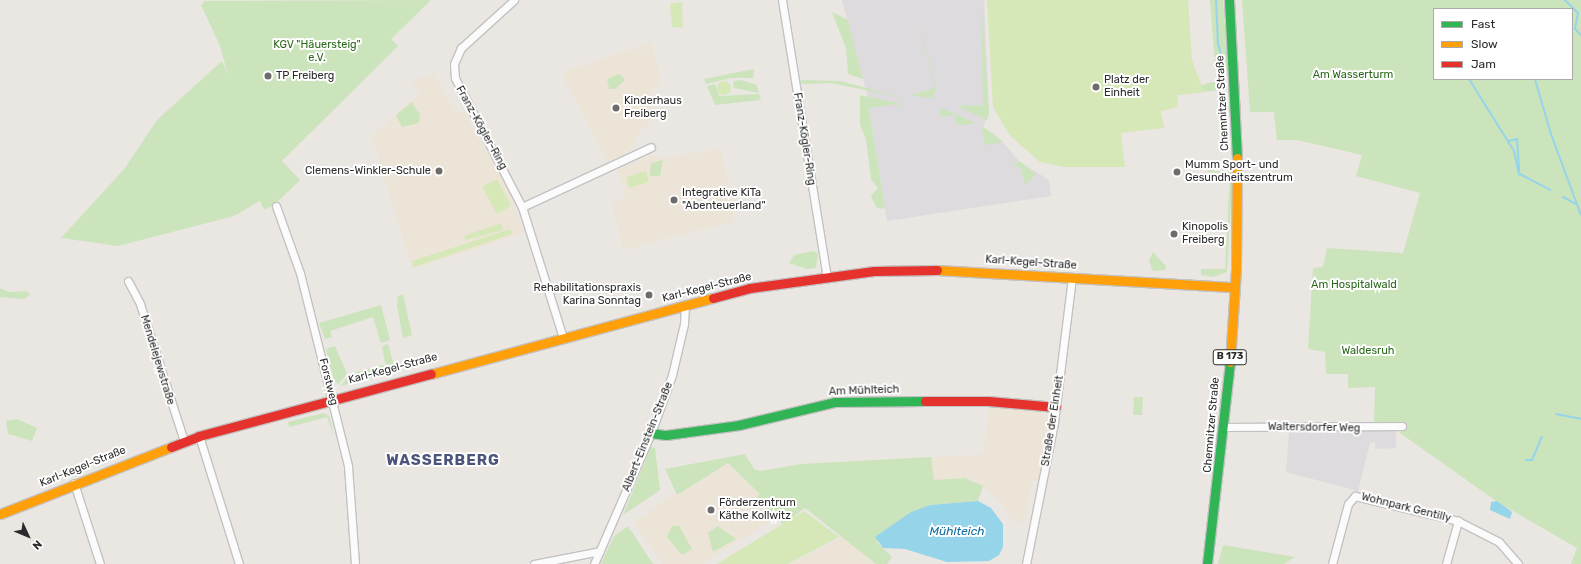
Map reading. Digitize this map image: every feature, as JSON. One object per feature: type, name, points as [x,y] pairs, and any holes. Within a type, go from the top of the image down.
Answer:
[{"type":"street","name":"Franz-Kögler-Ring","points":[[514,0],[466,41],[457,55],[454,71],[458,88],[522,207],[563,338]]},
{"type":"street","name":"Franz-Kögler-Ring","points":[[782,0],[827,277]]},
{"type":"street","name":"Chemnitzer Straße","points":[[1207,564],[1225,427],[1235,287],[1238,178],[1229,0]]},
{"type":"street","points":[[522,207],[651,147]]},
{"type":"street","name":"Forstweg","points":[[276,206],[300,273],[348,466],[354,564]]},
{"type":"street","name":"Karl-Kegel-Straße","points":[[0,514],[74,483],[199,436],[332,398],[750,288],[874,271],[938,270],[1235,287]]},
{"type":"street","name":"Straße der Einheit","points":[[1026,564],[1056,407],[1072,277]]},
{"type":"street","name":"Mendelejewstraße","points":[[128,281],[140,304],[184,441]]},
{"type":"street","name":"Albert-Einstein-Straße","points":[[594,564],[651,433],[672,376],[686,314],[685,305]]},
{"type":"street","name":"Am Mühlteich","points":[[651,433],[666,435],[739,425],[835,402],[988,401],[1056,407]]},
{"type":"street","name":"Waltersdorfer Weg","points":[[1225,427],[1402,426]]},
{"type":"street","points":[[199,436],[240,564]]},
{"type":"street","points":[[74,483],[100,564]]},
{"type":"street","name":"Wohnpark Gentilly","points":[[1332,564],[1348,504],[1355,496],[1458,521],[1499,542],[1518,564]]},
{"type":"street","name":"Wohnpark Gentilly","points":[[1446,564],[1458,521]]},
{"type":"street","points":[[534,564],[600,551]]},
{"type":"shaded area","points":[[842,0],[984,0],[989,114],[983,127],[1001,140],[1020,162],[1049,180],[1051,196],[887,221],[867,94]]},
{"type":"shaded area","name":"Kinderhaus Freiberg","points":[[652,42],[660,81],[651,93],[655,117],[639,133],[631,151],[609,162],[563,77],[567,70]]},
{"type":"shaded area","name":"Clemens-Winkler-Schule","points":[[434,74],[457,114],[464,111],[509,192],[525,233],[412,269],[372,136],[419,94],[412,81]]},
{"type":"shaded area","name":"Integrative KiTa \"Abenteuerland\"","points":[[721,149],[735,221],[623,250],[612,202],[626,198],[618,170],[651,155],[659,158]]},
{"type":"shaded area","points":[[993,405],[1038,410],[1049,419],[1039,481],[1032,480],[1024,524],[1011,518],[999,500],[970,478],[934,480],[931,457],[979,455],[984,452],[989,408]]},
{"type":"shaded area","points":[[1396,430],[1396,448],[1375,449],[1375,442],[1370,443],[1358,491],[1286,472],[1289,432]]},
{"type":"shaded area","name":"Förderzentrum Käthe Kollwitz","points":[[727,463],[761,494],[757,498],[777,517],[701,564],[663,564],[634,523],[675,493],[677,495]]},
{"type":"shaded area","points":[[842,537],[877,564],[791,564]]},
{"type":"green space","name":"KGV \"Häuersteig\" e.V.","points":[[431,0],[391,39],[398,46],[282,161],[300,180],[273,206],[264,210],[260,201],[234,216],[118,246],[61,238],[125,168],[157,120],[222,61],[228,75],[220,46],[201,5],[205,1]]},
{"type":"green space","points":[[913,0],[936,88],[932,98],[910,95],[935,88]]},
{"type":"green space","points":[[981,0],[989,114],[987,120],[957,106],[983,105]]},
{"type":"green space","name":"Platz der Einheit","points":[[987,0],[1188,0],[1192,60],[1204,92],[1177,95],[1178,107],[1161,111],[1164,128],[1121,133],[1125,167],[1064,167],[1040,162],[1010,136],[993,107]]},
{"type":"green space","points":[[1210,0],[1223,0],[1228,67],[1224,74],[1217,72],[1215,65]]},
{"type":"green space","points":[[1242,0],[1581,0],[1581,564],[1571,564],[1577,548],[1499,503],[1400,433],[1397,423],[1374,423],[1375,387],[1348,388],[1348,374],[1326,374],[1325,352],[1308,349],[1313,268],[1323,267],[1327,248],[1403,253],[1420,193],[1356,176],[1362,155],[1297,140],[1277,140],[1274,112],[1250,112]]},
{"type":"green space","points":[[682,2],[683,28],[672,27],[670,4]]},
{"type":"green space","points":[[832,12],[848,20],[863,79],[848,74],[846,48]]},
{"type":"green space","points":[[754,69],[753,78],[731,78],[706,84],[704,79]]},
{"type":"green space","points":[[619,74],[625,80],[615,89],[609,89],[607,79]]},
{"type":"green space","points":[[741,80],[757,85],[759,93],[734,88],[733,81]]},
{"type":"green space","points":[[801,80],[840,81],[900,97],[831,83],[802,84]]},
{"type":"green space","points":[[721,81],[727,81],[731,85],[731,91],[727,95],[721,95],[717,91],[717,85]]},
{"type":"green space","points":[[1211,82],[1225,84],[1227,89],[1177,95]]},
{"type":"green space","points":[[715,84],[719,96],[759,94],[761,100],[715,105],[707,86]]},
{"type":"green space","points":[[860,95],[898,103],[900,105],[899,110],[897,104],[869,108],[885,207],[882,209],[876,207],[871,196],[878,188],[871,179],[866,139],[860,125]]},
{"type":"green space","points":[[412,102],[420,115],[419,123],[402,127],[396,115]]},
{"type":"green space","points":[[941,108],[975,123],[957,126],[955,115],[939,117]]},
{"type":"green space","points":[[981,126],[992,133],[1003,142],[985,145]]},
{"type":"green space","points":[[663,160],[660,176],[650,176],[651,163]]},
{"type":"green space","points":[[1019,161],[1036,174],[1025,185],[1021,168],[1013,165]]},
{"type":"green space","points":[[1212,167],[1214,171],[1230,172],[1232,168],[1227,272],[1213,277],[1201,275],[1201,269],[1225,269],[1230,174],[1207,172]]},
{"type":"green space","points":[[646,171],[649,182],[629,188],[626,177]]},
{"type":"green space","points":[[497,179],[511,206],[497,214],[482,187]]},
{"type":"green space","points":[[501,223],[503,230],[466,240],[464,236]]},
{"type":"green space","points":[[511,229],[512,234],[414,267],[412,261]]},
{"type":"green space","points":[[814,251],[818,254],[816,268],[807,269],[789,263],[794,255]]},
{"type":"green space","points":[[1153,252],[1166,266],[1165,270],[1153,271],[1149,261]]},
{"type":"green space","points":[[0,288],[9,292],[27,291],[30,295],[24,299],[0,297]]},
{"type":"green space","points":[[403,294],[412,335],[403,338],[397,306],[398,296]]},
{"type":"green space","points":[[381,305],[390,340],[381,343],[373,317],[330,331],[332,337],[325,339],[319,323]]},
{"type":"green space","points":[[388,344],[393,367],[385,363],[382,346]]},
{"type":"green space","points":[[335,346],[347,374],[338,384],[334,380],[326,349]]},
{"type":"green space","points":[[382,365],[392,372],[341,386],[350,374]]},
{"type":"green space","points":[[1134,397],[1143,397],[1142,415],[1133,415]]},
{"type":"green space","points":[[324,413],[329,416],[334,436],[327,417],[289,427],[288,422]]},
{"type":"green space","points":[[17,419],[37,428],[32,441],[8,434],[6,421]]},
{"type":"green space","points":[[651,447],[655,448],[660,490],[623,515]]},
{"type":"green space","points":[[745,454],[754,469],[760,471],[801,464],[931,457],[934,480],[965,478],[983,486],[978,501],[930,505],[911,512],[877,542],[892,557],[887,564],[876,564],[805,508],[783,524],[756,498],[760,494],[728,463],[677,495],[665,469]]},
{"type":"green space","points":[[804,511],[839,537],[788,564],[717,564]]},
{"type":"green space","points":[[628,526],[653,564],[601,564],[614,536]]},
{"type":"green space","points":[[672,526],[679,526],[692,549],[682,555],[667,537]]},
{"type":"green space","points":[[718,526],[736,539],[713,552],[708,533]]},
{"type":"green space","points":[[1223,545],[1295,557],[1284,564],[1218,564]]},
{"type":"water","name":"Mühlteich","points":[[978,501],[991,508],[1003,524],[1003,547],[999,555],[989,561],[947,562],[905,549],[883,548],[875,537],[911,512],[930,505]]},
{"type":"water","points":[[1497,501],[1512,512],[1510,519],[1490,510],[1491,502]]},
{"type":"waterway","points":[[1216,0],[1218,44],[1224,64]]},
{"type":"waterway","points":[[1565,0],[1578,13],[1575,29],[1581,35]]},
{"type":"waterway","points":[[1470,80],[1514,151],[1519,174]]},
{"type":"waterway","points":[[1535,80],[1551,134],[1581,215]]},
{"type":"waterway","points":[[1508,141],[1517,139],[1519,171]]},
{"type":"waterway","points":[[1520,174],[1550,190]]},
{"type":"waterway","points":[[1563,197],[1576,204]]},
{"type":"waterway","points":[[1556,414],[1581,419]]},
{"type":"waterway","points":[[1526,460],[1532,460],[1542,437]]},
{"type":"traffic: fast","points":[[1229,0],[1237,158]]},
{"type":"traffic: fast","points":[[1207,564],[1230,362]]},
{"type":"traffic: fast","points":[[651,433],[666,435],[739,425],[835,402],[925,401]]},
{"type":"traffic: slow","points":[[1230,362],[1236,268],[1237,158]]},
{"type":"traffic: slow","points":[[937,270],[1235,287]]},
{"type":"traffic: slow","points":[[431,374],[713,298]]},
{"type":"traffic: slow","points":[[0,514],[171,447]]},
{"type":"traffic: jam","points":[[713,298],[750,288],[874,271],[937,270]]},
{"type":"traffic: jam","points":[[171,447],[199,436],[431,374]]},
{"type":"traffic: jam","points":[[925,401],[988,401],[1056,407]]},
{"type":"place","name":"TP Freiberg","points":[[268,76]]},
{"type":"place","name":"Platz der Einheit","points":[[1096,87]]},
{"type":"place","name":"Kinderhaus Freiberg","points":[[616,108]]},
{"type":"place","name":"Clemens-Winkler-Schule","points":[[439,171]]},
{"type":"place","name":"Mumm Sport- und Gesundheitszentrum","points":[[1177,172]]},
{"type":"place","name":"Integrative KiTa \"Abenteuerland\"","points":[[674,200]]},
{"type":"place","name":"Kinopolis Freiberg","points":[[1174,234]]},
{"type":"place","name":"Rehabilitationspraxis Karina Sonntag","points":[[649,295]]},
{"type":"place","name":"Förderzentrum Käthe Kollwitz","points":[[711,510]]},
{"type":"district","name":"WASSERBERG","points":[[443,461]]},
{"type":"park label","name":"Am Wasserturm","points":[[1353,75]]},
{"type":"park label","name":"Am Hospitalwald","points":[[1354,285]]},
{"type":"park label","name":"Waldesruh","points":[[1368,351]]}]
